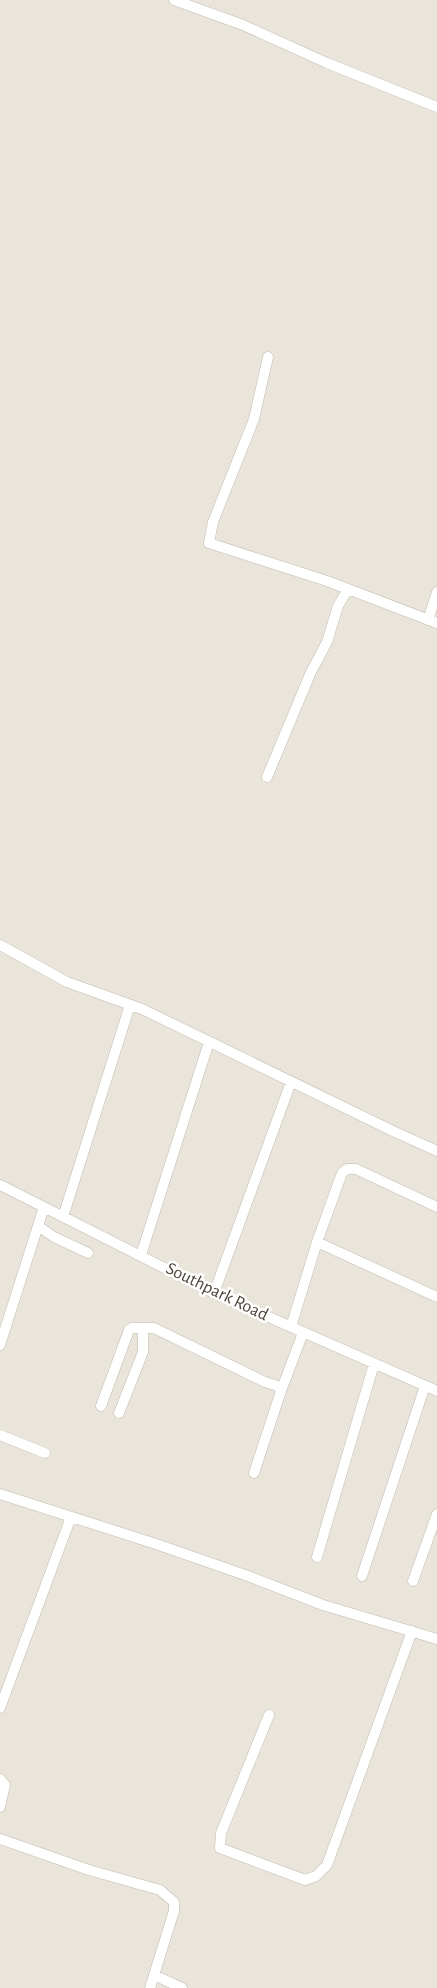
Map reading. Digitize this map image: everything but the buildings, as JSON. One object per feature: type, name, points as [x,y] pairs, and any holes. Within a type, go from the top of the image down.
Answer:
[{"type":"street","points":[[174,0],[243,25],[327,63],[437,107]]},
{"type":"street","points":[[268,357],[254,419],[213,522],[209,543],[348,589],[432,622],[437,592]]},
{"type":"street","points":[[267,777],[311,672],[327,642],[338,606],[348,589]]},
{"type":"street","points":[[0,945],[67,982],[130,1005],[437,1151]]},
{"type":"street","points":[[63,1217],[130,1005]]},
{"type":"street","points":[[141,1255],[209,1042]]},
{"type":"street","points":[[214,1292],[291,1082]]},
{"type":"street","points":[[291,1327],[317,1242],[342,1173],[347,1169],[356,1169],[437,1207]]},
{"type":"street","name":"Southpark Road","points":[[0,1185],[214,1292],[437,1391]]},
{"type":"street","points":[[0,1345],[44,1207]]},
{"type":"street","points":[[38,1226],[54,1237],[88,1254]]},
{"type":"street","points":[[317,1242],[437,1297]]},
{"type":"street","points":[[101,1406],[129,1330],[132,1328],[154,1328],[265,1382],[278,1386],[281,1391]]},
{"type":"street","points":[[119,1412],[143,1352],[143,1328]]},
{"type":"street","points":[[254,1473],[281,1391],[304,1333]]},
{"type":"street","points":[[317,1557],[374,1364]]},
{"type":"street","points":[[362,1576],[425,1386]]},
{"type":"street","points":[[0,1435],[45,1453]]},
{"type":"street","points":[[0,1494],[220,1566],[323,1605],[437,1639]]},
{"type":"street","points":[[413,1581],[437,1514]]},
{"type":"street","points":[[0,1708],[71,1517]]},
{"type":"street","points":[[269,1716],[221,1833],[220,1848],[305,1880],[316,1876],[327,1865],[412,1631]]},
{"type":"street","points":[[0,1779],[5,1785],[0,1807]]},
{"type":"street","points":[[0,1839],[89,1870],[160,1890],[171,1898],[174,1902],[174,1911],[150,1988]]},
{"type":"street","points":[[154,1975],[182,1988]]},
{"type":"shaded area","points":[[0,0],[437,0],[437,1988],[0,1988]]}]
